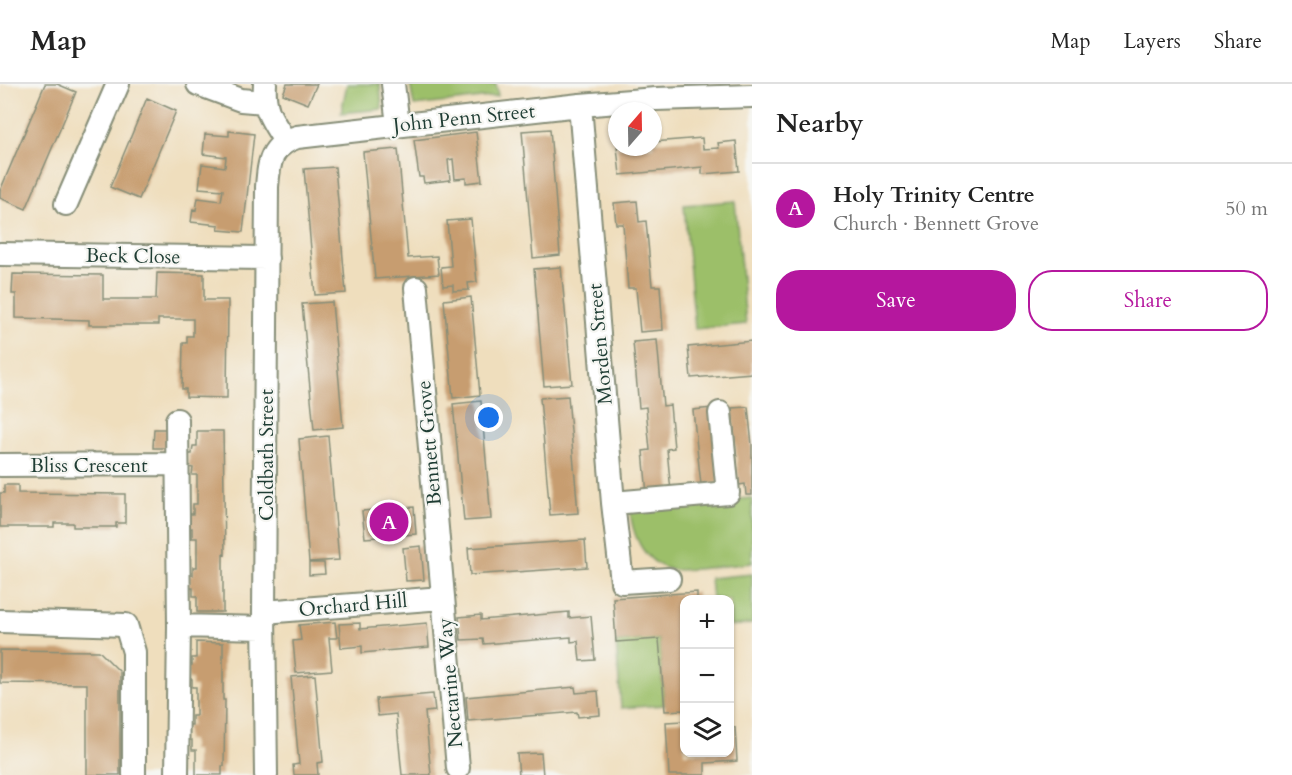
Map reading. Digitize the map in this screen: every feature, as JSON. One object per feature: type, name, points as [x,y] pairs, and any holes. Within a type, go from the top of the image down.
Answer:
[{"type":"street","points":[[78,192],[118,84]]},
{"type":"street","points":[[198,84],[241,100],[264,93],[268,113],[285,141]]},
{"type":"street","points":[[393,84],[398,125]]},
{"type":"street","name":"John Penn Street","points":[[285,141],[297,137],[580,105],[656,99],[752,96]]},
{"type":"street","name":"Morden Street","points":[[580,105],[613,503],[622,582],[669,579]]},
{"type":"street","name":"Coldbath Street","points":[[266,775],[264,620],[269,168],[277,147],[285,141]]},
{"type":"street","name":"Beck Close","points":[[0,254],[267,258]]},
{"type":"street","name":"Bennett Grove","points":[[416,288],[442,598]]},
{"type":"street","points":[[613,503],[728,493],[720,413]]},
{"type":"street","points":[[177,420],[179,626],[177,775]]},
{"type":"street","name":"Bliss Crescent","points":[[0,465],[177,464]]},
{"type":"street","name":"Orchard Hill","points":[[264,620],[442,598]]},
{"type":"street","name":"Nectarine Way","points":[[442,598],[458,768]]},
{"type":"street","points":[[179,626],[264,620]]},
{"type":"street","points":[[0,621],[126,625],[134,652],[134,775]]},
{"type":"green space","points":[[347,84],[380,84],[382,109],[341,113]]},
{"type":"green space","points":[[410,84],[496,84],[498,96],[414,106]]},
{"type":"green space","points":[[735,201],[746,324],[695,329],[684,205]]},
{"type":"green space","points":[[752,498],[752,563],[696,569],[669,569],[660,565],[645,552],[636,535],[631,517],[630,507]]},
{"type":"green space","points":[[752,574],[752,624],[734,626],[734,595],[712,595],[710,578]]},
{"type":"green space","points":[[659,639],[664,705],[621,708],[616,642]]},
{"type":"building","points":[[45,84],[57,84],[76,92],[26,209],[0,198],[0,191]]},
{"type":"building","points":[[287,84],[317,84],[308,104],[283,94]]},
{"type":"building","points":[[147,98],[176,111],[139,199],[110,187]]},
{"type":"building","points":[[550,129],[560,255],[533,258],[522,131]]},
{"type":"building","points":[[229,131],[254,134],[243,232],[218,230],[219,225],[191,222],[198,198],[221,201],[223,190],[199,188],[202,164],[225,167],[226,157],[203,154],[205,134],[229,136]]},
{"type":"building","points":[[476,132],[482,181],[466,183],[466,178],[455,179],[453,159],[448,160],[450,180],[424,183],[423,177],[419,177],[414,140]]},
{"type":"building","points":[[702,138],[703,149],[719,148],[718,143],[736,141],[739,171],[702,174],[702,167],[620,175],[618,156],[662,156],[662,141]]},
{"type":"building","points":[[398,149],[408,258],[437,256],[439,274],[375,279],[363,152]]},
{"type":"building","points":[[335,167],[346,293],[315,295],[304,169]]},
{"type":"building","points":[[637,201],[639,222],[646,221],[652,286],[660,286],[663,330],[640,332],[636,288],[628,288],[623,224],[616,224],[614,203]]},
{"type":"building","points":[[471,219],[477,282],[468,283],[469,290],[453,291],[453,285],[443,286],[441,267],[451,266],[447,221]]},
{"type":"building","points":[[561,267],[572,384],[544,386],[534,269]]},
{"type":"building","points":[[157,273],[204,274],[204,300],[228,300],[227,398],[186,397],[186,389],[182,389],[183,343],[187,343],[187,336],[193,336],[193,319],[158,319],[158,325],[89,325],[89,320],[16,318],[16,294],[12,294],[13,274],[103,275],[103,299],[156,299]]},
{"type":"building","points":[[471,297],[480,395],[453,398],[444,300]]},
{"type":"building","points":[[332,302],[343,427],[314,430],[302,304]]},
{"type":"building","points":[[657,340],[663,406],[670,405],[674,448],[667,449],[671,492],[647,494],[643,451],[650,450],[646,407],[639,408],[633,342]]},
{"type":"building","points":[[752,341],[752,373],[691,378],[688,347]]},
{"type":"building","points":[[568,396],[578,513],[550,515],[540,398]]},
{"type":"building","points":[[481,401],[491,519],[464,521],[453,404]]},
{"type":"building","points":[[748,407],[752,445],[752,495],[746,495],[745,484],[739,485],[732,408]]},
{"type":"building","points":[[712,408],[719,483],[701,485],[693,410]]},
{"type":"building","points":[[154,429],[167,429],[167,448],[153,448]]},
{"type":"building","points":[[197,431],[223,431],[225,555],[223,554],[223,612],[197,612],[197,596],[193,596],[193,588],[189,588],[189,575],[193,575],[193,567],[197,567],[197,538],[192,538],[192,528],[188,528],[188,514],[193,514],[193,504],[197,504],[197,475],[192,475],[193,468],[189,467],[189,454],[192,454],[193,446],[197,446]]},
{"type":"building","points":[[328,436],[339,560],[309,562],[299,439]]},
{"type":"building","points":[[4,485],[18,485],[18,493],[125,494],[125,523],[116,523],[116,527],[73,527],[73,523],[54,523],[54,527],[0,527],[0,493],[4,493]]},
{"type":"building","points":[[414,507],[416,534],[365,538],[362,511]]},
{"type":"building","points":[[585,540],[587,567],[470,575],[468,548]]},
{"type":"building","points":[[421,546],[424,580],[406,581],[403,548]]},
{"type":"building","points":[[309,563],[324,563],[325,574],[309,575]]},
{"type":"building","points":[[697,592],[697,595],[680,595],[680,710],[665,711],[659,639],[616,642],[613,598]]},
{"type":"building","points":[[569,612],[569,618],[591,616],[595,660],[580,661],[578,641],[571,642],[571,637],[484,644],[483,639],[461,640],[459,617],[481,615],[481,620]]},
{"type":"building","points":[[335,622],[337,638],[329,638],[332,670],[296,673],[293,641],[301,640],[299,625]]},
{"type":"building","points":[[360,623],[360,629],[427,623],[429,647],[362,653],[362,646],[341,648],[339,624]]},
{"type":"building","points":[[196,642],[223,643],[223,700],[225,700],[222,775],[196,775],[196,750],[192,750],[192,740],[187,740],[187,725],[192,725],[192,716],[196,716],[196,687],[192,687],[192,679],[188,679],[188,665],[192,665],[192,658],[196,658]]},
{"type":"building","points":[[0,650],[99,651],[120,672],[120,775],[87,775],[87,684],[0,683]]},
{"type":"building","points":[[315,675],[323,762],[317,763],[318,775],[294,775],[293,765],[299,764],[291,677]]},
{"type":"building","points":[[575,687],[576,693],[598,691],[600,715],[578,717],[577,712],[468,721],[466,697]]},
{"type":"building","points":[[433,694],[435,711],[425,712],[431,775],[402,775],[396,714],[378,716],[376,699]]},
{"type":"building","points":[[680,721],[680,757],[734,757],[735,727],[737,761],[705,763],[705,775],[669,775],[666,722]]},
{"type":"building","points":[[541,753],[543,775],[519,775],[517,754]]},
{"type":"place","name":"Holy Trinity Centre","points":[[389,522]]}]
